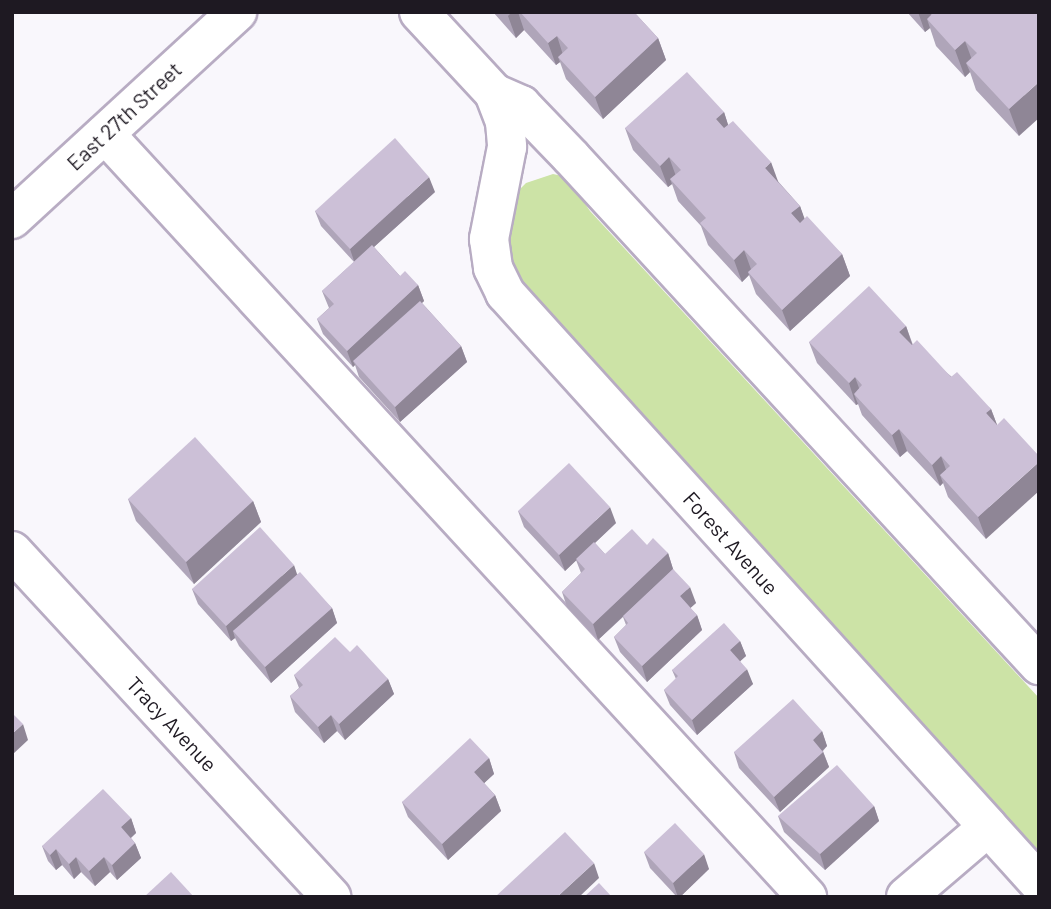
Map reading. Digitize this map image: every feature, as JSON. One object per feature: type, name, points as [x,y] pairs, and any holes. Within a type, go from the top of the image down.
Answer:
[{"type":"street","name":"East 27th Street","points":[[12,219],[237,12]]},
{"type":"street","name":"Forest Avenue","points":[[419,12],[494,93],[505,122],[503,178],[488,239],[493,268],[505,293],[1039,883]]},
{"type":"street","name":"Forest Avenue","points":[[494,93],[521,104],[1039,665]]},
{"type":"street","points":[[105,134],[807,897]]},
{"type":"street","points":[[503,178],[549,152],[571,157]]},
{"type":"street","name":"Tracy Avenue","points":[[14,555],[331,897]]},
{"type":"street","points":[[906,897],[988,827]]},
{"type":"green space","points":[[553,174],[567,177],[590,211],[1039,698],[1039,856],[513,275],[504,244],[517,192],[526,183]]},
{"type":"building","points":[[520,12],[634,12],[658,38],[595,97],[558,57],[568,48],[557,36],[548,43]]},
{"type":"building","points":[[934,12],[1035,12],[1039,16],[1039,82],[1009,109],[966,63],[977,53],[965,41],[955,50],[927,19]]},
{"type":"building","points":[[687,72],[724,112],[716,119],[724,128],[733,121],[771,162],[765,168],[800,206],[791,213],[800,223],[807,216],[842,254],[782,310],[748,272],[757,264],[744,250],[734,260],[700,223],[706,218],[670,179],[681,170],[669,157],[660,166],[625,128]]},
{"type":"building","points":[[395,138],[429,177],[350,249],[315,211]]},
{"type":"building","points":[[372,245],[400,276],[405,271],[418,285],[347,351],[317,319],[334,304],[322,291]]},
{"type":"building","points":[[869,286],[906,326],[899,332],[912,345],[917,340],[951,377],[957,372],[991,409],[986,413],[997,425],[1004,418],[1039,456],[1039,462],[978,517],[940,475],[950,466],[941,456],[932,465],[899,429],[892,435],[854,394],[862,385],[855,377],[849,383],[809,342]]},
{"type":"building","points":[[420,301],[461,346],[395,407],[353,361]]},
{"type":"building","points":[[195,437],[253,501],[186,562],[128,499]]},
{"type":"building","points":[[569,463],[610,507],[559,555],[518,511]]},
{"type":"building","points":[[260,527],[294,565],[226,626],[192,589]]},
{"type":"building","points":[[632,529],[647,545],[653,538],[668,553],[593,624],[562,592],[585,569],[576,559],[594,542],[605,554]]},
{"type":"building","points":[[673,569],[690,587],[680,596],[697,615],[642,666],[614,637],[628,623],[623,616]]},
{"type":"building","points":[[300,572],[332,608],[265,667],[233,631]]},
{"type":"building","points":[[724,623],[740,641],[730,650],[747,669],[692,720],[664,690],[678,676],[672,670]]},
{"type":"building","points":[[335,637],[350,652],[357,645],[388,679],[339,724],[331,715],[318,727],[290,696],[303,685],[294,675]]},
{"type":"building","points":[[793,699],[822,731],[813,740],[823,752],[774,797],[734,752]]},
{"type":"building","points":[[12,713],[23,724],[12,734]]},
{"type":"building","points":[[470,738],[489,758],[474,772],[495,795],[442,844],[402,802]]},
{"type":"building","points":[[837,765],[874,806],[820,854],[778,816]]},
{"type":"building","points":[[103,789],[131,818],[121,827],[135,843],[112,865],[104,857],[89,871],[76,857],[69,864],[56,849],[50,855],[42,846]]},
{"type":"building","points":[[675,823],[704,854],[673,883],[644,852]]},
{"type":"building","points":[[565,832],[594,863],[557,897],[495,897]]},
{"type":"building","points":[[171,872],[194,897],[144,897]]},
{"type":"building","points":[[599,883],[612,897],[584,897]]}]
